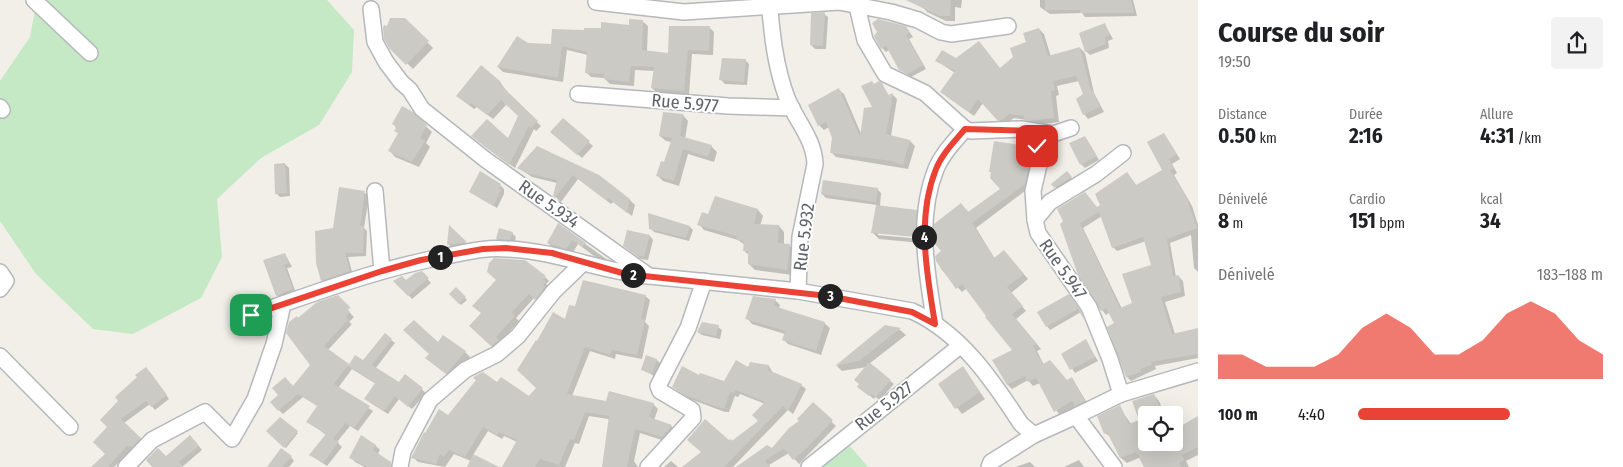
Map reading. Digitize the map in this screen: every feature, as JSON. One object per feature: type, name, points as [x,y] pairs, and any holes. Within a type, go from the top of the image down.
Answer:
[{"type":"street","points":[[34,0],[90,53]]},
{"type":"street","points":[[596,2],[684,12],[770,3],[839,2],[918,20],[941,32],[952,34],[1008,26]]},
{"type":"street","name":"Rue 5.932","points":[[770,3],[773,46],[780,80],[792,108],[812,144],[815,159],[800,237],[798,291],[912,312],[935,324],[984,370],[1021,424],[1034,435]]},
{"type":"street","points":[[857,6],[865,40],[885,74],[925,93],[965,129],[1032,131],[1052,134],[1071,128]]},
{"type":"street","name":"Rue 5.934","points":[[371,9],[375,42],[386,62],[401,82],[410,90],[422,109],[470,148],[650,276]]},
{"type":"street","name":"Rue 5.977","points":[[578,94],[728,106],[792,108]]},
{"type":"street","points":[[935,324],[923,247],[930,190],[936,169],[943,155],[965,129]]},
{"type":"street","points":[[1032,131],[1040,160],[1033,191],[1035,220]]},
{"type":"street","name":"Rue 5.947","points":[[1121,394],[1110,359],[1089,307],[1038,233],[1035,220],[1050,202],[1096,174],[1123,153]]},
{"type":"street","points":[[374,191],[382,271]]},
{"type":"street","points":[[251,315],[382,271],[483,249],[506,248],[552,253],[626,274],[798,291]]},
{"type":"street","points":[[400,467],[403,451],[430,400],[465,370],[497,354],[518,336],[554,291],[583,263]]},
{"type":"street","points":[[0,272],[6,280],[0,289]]},
{"type":"street","points":[[648,467],[693,418],[692,410],[660,391],[658,386],[688,328],[704,281]]},
{"type":"street","points":[[126,467],[152,440],[205,412],[232,439],[255,399],[274,344],[283,304]]},
{"type":"street","name":"Rue 5.927","points":[[809,467],[960,346]]},
{"type":"street","points":[[0,356],[70,427]]},
{"type":"street","points":[[989,467],[991,462],[1034,435],[1121,394],[1198,371]]},
{"type":"street","points":[[1076,416],[1114,467]]},
{"type":"green space","points":[[37,0],[327,0],[354,30],[352,72],[319,125],[261,158],[217,199],[222,257],[201,298],[133,334],[93,329],[36,274],[0,221],[0,81],[30,37]]},
{"type":"green space","points":[[850,446],[868,467],[817,467]]},
{"type":"building","points":[[906,0],[951,0],[950,16],[939,16]]},
{"type":"building","points":[[1045,0],[1131,0],[1134,13],[1080,13],[1080,10],[1045,10]]},
{"type":"building","points":[[825,12],[823,46],[810,45],[811,13]]},
{"type":"building","points":[[390,18],[405,18],[429,41],[406,65],[389,48],[384,39],[383,28],[384,25],[387,26]]},
{"type":"building","points":[[629,19],[643,20],[642,50],[668,53],[669,26],[710,26],[709,51],[688,50],[684,91],[651,88],[654,67],[631,66],[629,82],[604,79],[604,74],[585,73],[587,52],[562,46],[558,78],[497,67],[517,36],[528,43],[551,44],[552,29],[584,30],[584,28],[601,28],[601,22],[629,25]]},
{"type":"building","points":[[878,19],[906,26],[910,33],[906,35],[923,65],[907,74],[899,70],[886,46],[881,49],[874,36],[877,32],[872,23]]},
{"type":"building","points":[[1105,23],[1110,35],[1105,37],[1106,44],[1085,52],[1079,33]]},
{"type":"building","points":[[1039,28],[1048,56],[1080,47],[1091,91],[1093,90],[1100,107],[1083,115],[1076,99],[1083,94],[1076,76],[1053,81],[1055,90],[1051,91],[1054,118],[1029,121],[1024,120],[1024,116],[1009,114],[998,121],[978,99],[969,112],[940,92],[955,71],[935,61],[942,50],[956,58],[979,41],[1000,68],[1013,57],[1010,48],[1026,42],[1023,33]]},
{"type":"building","points":[[722,58],[746,59],[744,82],[719,80]]},
{"type":"building","points":[[481,65],[501,82],[499,83],[538,121],[531,128],[529,126],[509,165],[471,136],[487,119],[508,138],[518,116],[501,100],[487,115],[471,103],[469,105],[456,96]]},
{"type":"building","points":[[872,81],[874,84],[879,81],[882,83],[888,95],[893,93],[886,134],[910,140],[903,165],[892,161],[830,153],[832,138],[826,122],[818,126],[808,105],[839,88],[860,137],[864,108],[872,107],[861,86]]},
{"type":"building","points":[[402,106],[413,112],[427,125],[420,138],[425,141],[412,162],[388,151],[398,133],[394,131],[397,127],[392,124]]},
{"type":"building","points":[[663,112],[683,114],[680,136],[712,145],[708,157],[683,149],[674,181],[656,176],[661,161],[664,162],[672,138],[659,136]]},
{"type":"building","points":[[563,118],[590,141],[577,155],[550,132]]},
{"type":"building","points":[[1164,133],[1177,154],[1169,159],[1174,169],[1170,170],[1189,201],[1197,228],[1167,239],[1173,276],[1179,275],[1181,292],[1161,297],[1172,334],[1198,328],[1198,354],[1151,362],[1152,365],[1140,369],[1141,372],[1126,377],[1107,327],[1114,323],[1106,308],[1101,311],[1078,275],[1060,224],[1063,221],[1057,209],[1085,192],[1097,207],[1100,205],[1095,194],[1127,172],[1136,185],[1162,170],[1147,142]],"holes":[[[1099,212],[1112,248],[1143,237],[1151,265],[1122,274],[1132,303],[1120,308],[1080,223]]]},
{"type":"building","points":[[1085,136],[1097,156],[1080,165],[1069,143]]},
{"type":"building","points":[[994,141],[1026,146],[1027,162],[1030,163],[1025,184],[972,223],[994,258],[1004,250],[1024,274],[1007,287],[1023,306],[1012,314],[1037,344],[1033,346],[1043,364],[1050,360],[1067,380],[1072,377],[1085,401],[1075,406],[1072,401],[1054,412],[1036,378],[1028,382],[1024,376],[1007,385],[992,360],[1012,350],[985,317],[962,284],[956,289],[936,261],[935,256],[941,251],[934,243],[934,224],[961,203],[968,212],[1000,189],[990,178],[991,172],[989,172]]},
{"type":"building","points":[[537,146],[599,175],[630,199],[627,213],[573,175],[555,198],[553,196],[557,180],[526,173],[517,168]]},
{"type":"building","points":[[285,163],[287,193],[275,194],[274,164]]},
{"type":"building","points":[[480,171],[501,184],[499,188],[501,190],[493,206],[469,192]]},
{"type":"building","points":[[1067,171],[1072,177],[1054,188],[1051,184]]},
{"type":"building","points":[[823,180],[878,188],[876,202],[821,194]]},
{"type":"building","points":[[339,187],[365,191],[360,226],[364,226],[363,253],[345,253],[350,271],[321,281],[316,263],[315,231],[333,228]]},
{"type":"building","points":[[715,196],[758,209],[754,224],[779,225],[778,243],[790,244],[787,270],[748,264],[748,251],[743,251],[744,241],[736,240],[737,236],[697,225],[702,212],[708,214]]},
{"type":"building","points":[[876,205],[917,210],[916,237],[871,233]]},
{"type":"building","points":[[648,213],[690,226],[686,238],[649,229]]},
{"type":"building","points":[[558,223],[586,243],[582,247],[572,240],[566,249],[547,243]]},
{"type":"building","points":[[449,225],[467,242],[447,245]]},
{"type":"building","points":[[499,228],[513,232],[510,240],[496,239]]},
{"type":"building","points":[[627,230],[650,235],[644,257],[636,255],[623,246]]},
{"type":"building","points":[[285,253],[289,263],[284,265],[293,289],[276,296],[263,260]]},
{"type":"building","points":[[494,258],[525,260],[546,276],[542,279],[546,282],[543,285],[545,287],[535,300],[529,294],[512,312],[515,316],[496,337],[499,340],[491,346],[469,326],[481,313],[472,306],[496,280],[487,272],[489,263]]},
{"type":"building","points":[[422,271],[429,278],[408,296],[393,281],[402,276],[406,280],[415,273]]},
{"type":"building","points":[[583,280],[646,295],[641,319],[645,320],[637,355],[612,350],[610,355],[585,347],[567,394],[606,401],[609,391],[654,403],[649,417],[672,425],[662,437],[635,429],[627,467],[602,467],[609,416],[585,412],[574,440],[570,439],[559,465],[540,459],[535,467],[502,467],[517,440],[499,432],[497,435],[483,427],[465,457],[449,450],[444,457],[440,454],[436,464],[411,458],[424,432],[439,409],[448,415],[476,380],[473,378],[475,376],[483,372],[497,382],[501,377],[529,396],[536,388],[517,370],[537,341],[553,312],[565,319],[569,305],[575,306]]},
{"type":"building","points":[[456,287],[466,297],[459,304],[449,294]]},
{"type":"building","points":[[1069,294],[1081,311],[1084,320],[1078,309],[1046,327],[1037,312]]},
{"type":"building","points":[[338,295],[350,307],[348,310],[350,312],[346,317],[348,320],[324,346],[349,364],[334,384],[370,406],[354,428],[345,423],[333,439],[339,442],[323,463],[309,455],[326,434],[306,422],[317,406],[298,394],[278,411],[270,402],[278,395],[272,388],[285,377],[293,386],[310,365],[286,333],[289,322],[297,316],[298,318],[317,302]]},
{"type":"building","points":[[753,296],[776,299],[774,305],[777,307],[825,322],[816,351],[782,340],[785,331],[745,319]]},
{"type":"building","points":[[414,320],[438,342],[443,335],[466,351],[446,374],[425,358],[429,354],[403,330]]},
{"type":"building","points":[[702,322],[719,325],[716,336],[697,332]]},
{"type":"building","points":[[885,325],[901,328],[859,361],[835,366]]},
{"type":"building","points":[[385,333],[392,339],[372,365],[399,382],[405,374],[423,388],[408,407],[395,396],[384,411],[364,399],[375,383],[348,366],[355,355],[363,360]]},
{"type":"building","points":[[1086,339],[1095,357],[1070,370],[1061,354]]},
{"type":"building","points":[[646,355],[657,359],[652,374],[641,370]]},
{"type":"building","points":[[736,360],[748,367],[750,362],[769,365],[768,370],[802,384],[788,411],[783,406],[724,467],[682,467],[701,452],[687,440],[705,419],[732,441],[758,421],[752,415],[765,402],[735,390],[734,393],[730,392],[724,409],[684,395],[672,387],[682,366],[699,375],[700,373],[724,381]]},
{"type":"building","points":[[869,362],[891,380],[876,397],[871,394],[869,396],[857,387],[859,384],[854,380]]},
{"type":"building","points":[[963,366],[980,392],[955,409],[938,384]]},
{"type":"building","points":[[146,367],[167,395],[151,407],[146,401],[121,419],[141,438],[132,447],[127,446],[108,467],[91,467],[105,454],[93,442],[107,427],[100,420],[118,401],[115,397],[137,377],[135,375]]},
{"type":"building","points":[[1154,394],[1159,406],[1138,406],[1138,417],[1132,401]]},
{"type":"building","points":[[813,402],[833,420],[793,460],[784,449],[765,460],[769,467],[736,467],[767,445],[772,448],[789,428],[799,421],[797,419]]},
{"type":"building","points":[[1120,405],[1129,424],[1138,420],[1138,451],[1183,451],[1183,425],[1198,416],[1198,447],[1182,455],[1184,460],[1179,463],[1182,467],[1144,467],[1136,452],[1120,458],[1107,432],[1104,434],[1097,416]]},
{"type":"building","points":[[280,417],[298,431],[284,448],[266,431]]},
{"type":"building","points":[[190,435],[199,446],[179,462],[183,467],[152,467],[146,460],[158,448],[166,456]]},
{"type":"building","points":[[361,435],[376,445],[373,450],[391,462],[391,467],[368,467],[349,458]]},
{"type":"building","points":[[281,448],[292,456],[282,467],[267,467]]},
{"type":"building","points":[[473,454],[499,467],[467,467]]},
{"type":"route","points":[[251,315],[382,271],[421,260],[483,249],[506,248],[552,253],[626,274],[725,283],[828,296],[912,312],[935,324],[923,247],[930,190],[936,169],[943,155],[965,129],[970,131],[1021,129],[1032,131],[1037,146]]}]
